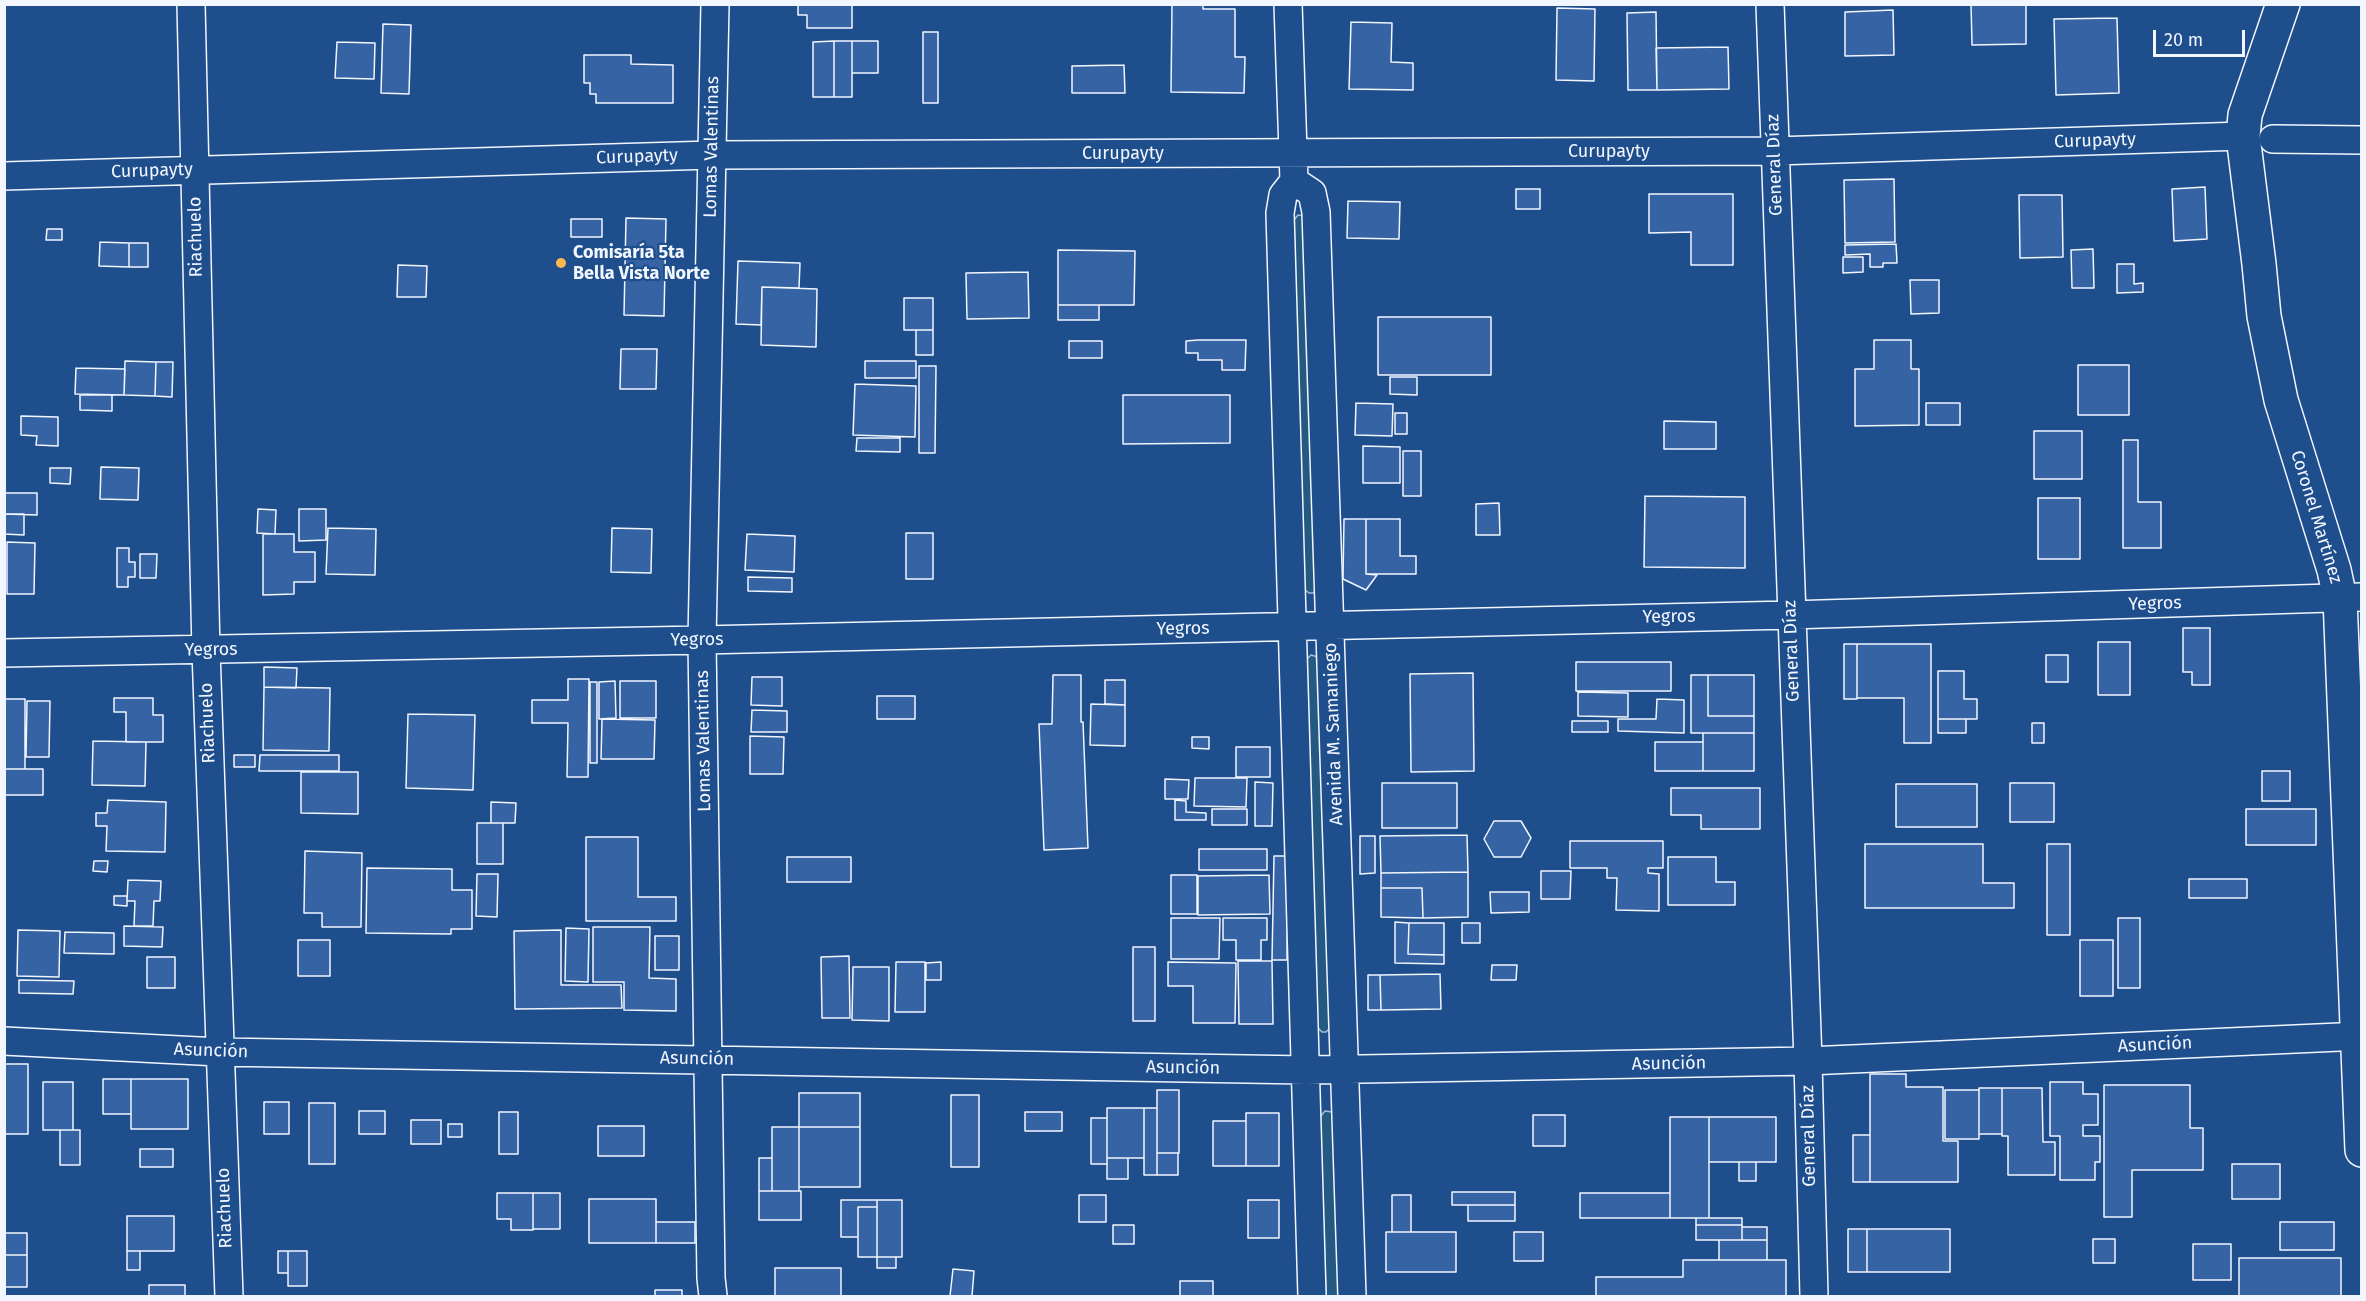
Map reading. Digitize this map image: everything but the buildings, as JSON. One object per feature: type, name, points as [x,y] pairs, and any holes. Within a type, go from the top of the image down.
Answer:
[{"type":"street","name":"Riachuelo","points":[[191,4],[206,651],[228,1296]]},
{"type":"street","name":"Lomas Valentinas","points":[[713,1296],[702,640],[715,4]]},
{"type":"street","points":[[1288,4],[1294,181],[1283,195],[1280,213],[1312,1296]]},
{"type":"street","name":"General Díaz","points":[[1770,4],[1790,615],[1808,1061],[1814,1296]]},
{"type":"street","name":"Coronel Martínez","points":[[2283,4],[2245,115],[2258,137],[2259,264],[2264,316],[2281,400],[2334,570],[2351,598],[2361,1150]]},
{"type":"street","name":"Curupayty","points":[[4,176],[712,155],[1775,151],[2258,137],[2361,140]]},
{"type":"street","name":"Avenida M. Samaniego","points":[[1294,181],[1312,194],[1316,212],[1352,1296]]},
{"type":"street","name":"Yegros","points":[[4,653],[206,651],[1790,615],[2351,598]]},
{"type":"street","name":"Asunción","points":[[4,1041],[219,1052],[1306,1070],[1808,1061],[2359,1036]]},
{"type":"shaded area","points":[[1298,215],[1305,216],[1316,591],[1313,593],[1304,589],[1294,220]]},
{"type":"shaded area","points":[[1311,655],[1318,657],[1331,1027],[1326,1032],[1322,1032],[1317,1027],[1307,659]]},
{"type":"shaded area","points":[[1325,1111],[1332,1112],[1334,1116],[1340,1296],[1326,1296],[1320,1117]]},
{"type":"place","name":"Comisaría 5ta Bella Vista Norte","points":[[561,263]]}]
